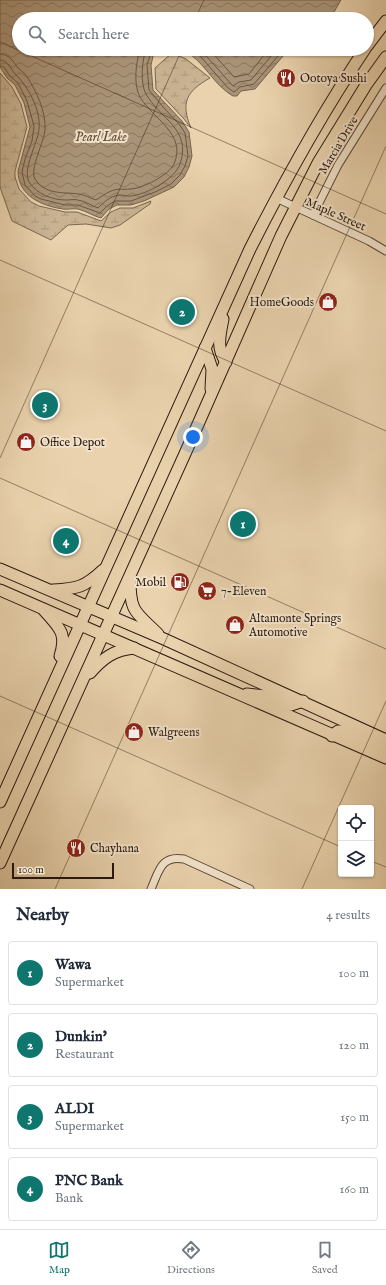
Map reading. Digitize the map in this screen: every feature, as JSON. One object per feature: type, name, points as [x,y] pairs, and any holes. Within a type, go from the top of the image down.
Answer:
[{"type":"main road","points":[[374,37],[386,21]]},
{"type":"main road","points":[[0,802],[250,249],[276,198],[330,101],[360,56]]},
{"type":"main road","points":[[0,863],[295,208],[318,163],[366,85],[386,57]]},
{"type":"main road","points":[[225,304],[219,340],[220,353],[226,362]]},
{"type":"main road","points":[[205,348],[212,369],[211,396]]},
{"type":"main road","points":[[50,590],[71,590],[83,586],[106,567]]},
{"type":"main road","points":[[0,569],[303,701],[386,740]]},
{"type":"main road","points":[[131,574],[132,606],[141,619],[164,640]]},
{"type":"main road","points":[[0,590],[104,634],[332,736],[386,758]]},
{"type":"main road","points":[[41,607],[64,637],[64,644],[52,686]]},
{"type":"main road","points":[[83,681],[102,659],[112,653],[135,648]]},
{"type":"main road","points":[[235,692],[266,696],[291,705],[303,701]]},
{"type":"main road","points":[[332,736],[338,731],[345,731],[386,748]]},
{"type":"street","name":"Marcia Drive","points":[[313,215],[324,190],[342,158],[386,88]]},
{"type":"street","name":"Maple Street","points":[[276,198],[386,251]]},
{"type":"street","points":[[151,889],[160,868],[169,858],[184,859],[250,889]]},
{"type":"green space","points":[[169,56],[179,56],[186,59],[210,78],[196,88],[188,98],[186,111],[191,128],[156,89],[155,68]]},
{"type":"green space","points":[[0,73],[12,87],[21,104],[27,127],[15,171],[15,177],[19,189],[31,202],[39,206],[65,212],[77,212],[101,221],[111,212],[120,208],[133,208],[151,201],[150,204],[120,225],[111,228],[86,224],[68,225],[51,240],[12,221],[0,187]]},
{"type":"water","name":"Pearl Lake","points":[[0,0],[341,0],[334,12],[12,12],[12,56],[153,56],[151,65],[153,90],[182,121],[189,132],[192,156],[189,167],[184,177],[174,187],[144,201],[131,205],[117,205],[109,209],[101,218],[78,209],[55,208],[47,205],[33,198],[22,187],[19,180],[18,171],[30,127],[24,103],[15,85],[7,78],[0,67]]},
{"type":"water","points":[[192,56],[283,56],[255,89],[241,91],[237,96],[233,96],[219,85]]},
{"type":"place","name":"Ootoya Sushi","points":[[286,78]]},
{"type":"place","name":"HomeGoods","points":[[328,302]]},
{"type":"place","name":"Dunkin'","points":[[182,312]]},
{"type":"place","name":"ALDI","points":[[45,405]]},
{"type":"place","name":"Office Depot","points":[[26,442]]},
{"type":"place","name":"Wawa","points":[[243,524]]},
{"type":"place","name":"PNC Bank","points":[[66,541]]},
{"type":"place","name":"Mobil","points":[[180,582]]},
{"type":"place","name":"7-Eleven","points":[[207,591]]},
{"type":"place","name":"Altamonte Springs Automotive","points":[[235,625]]},
{"type":"place","name":"Walgreens","points":[[134,732]]},
{"type":"place","name":"Chayhana","points":[[76,848]]}]
